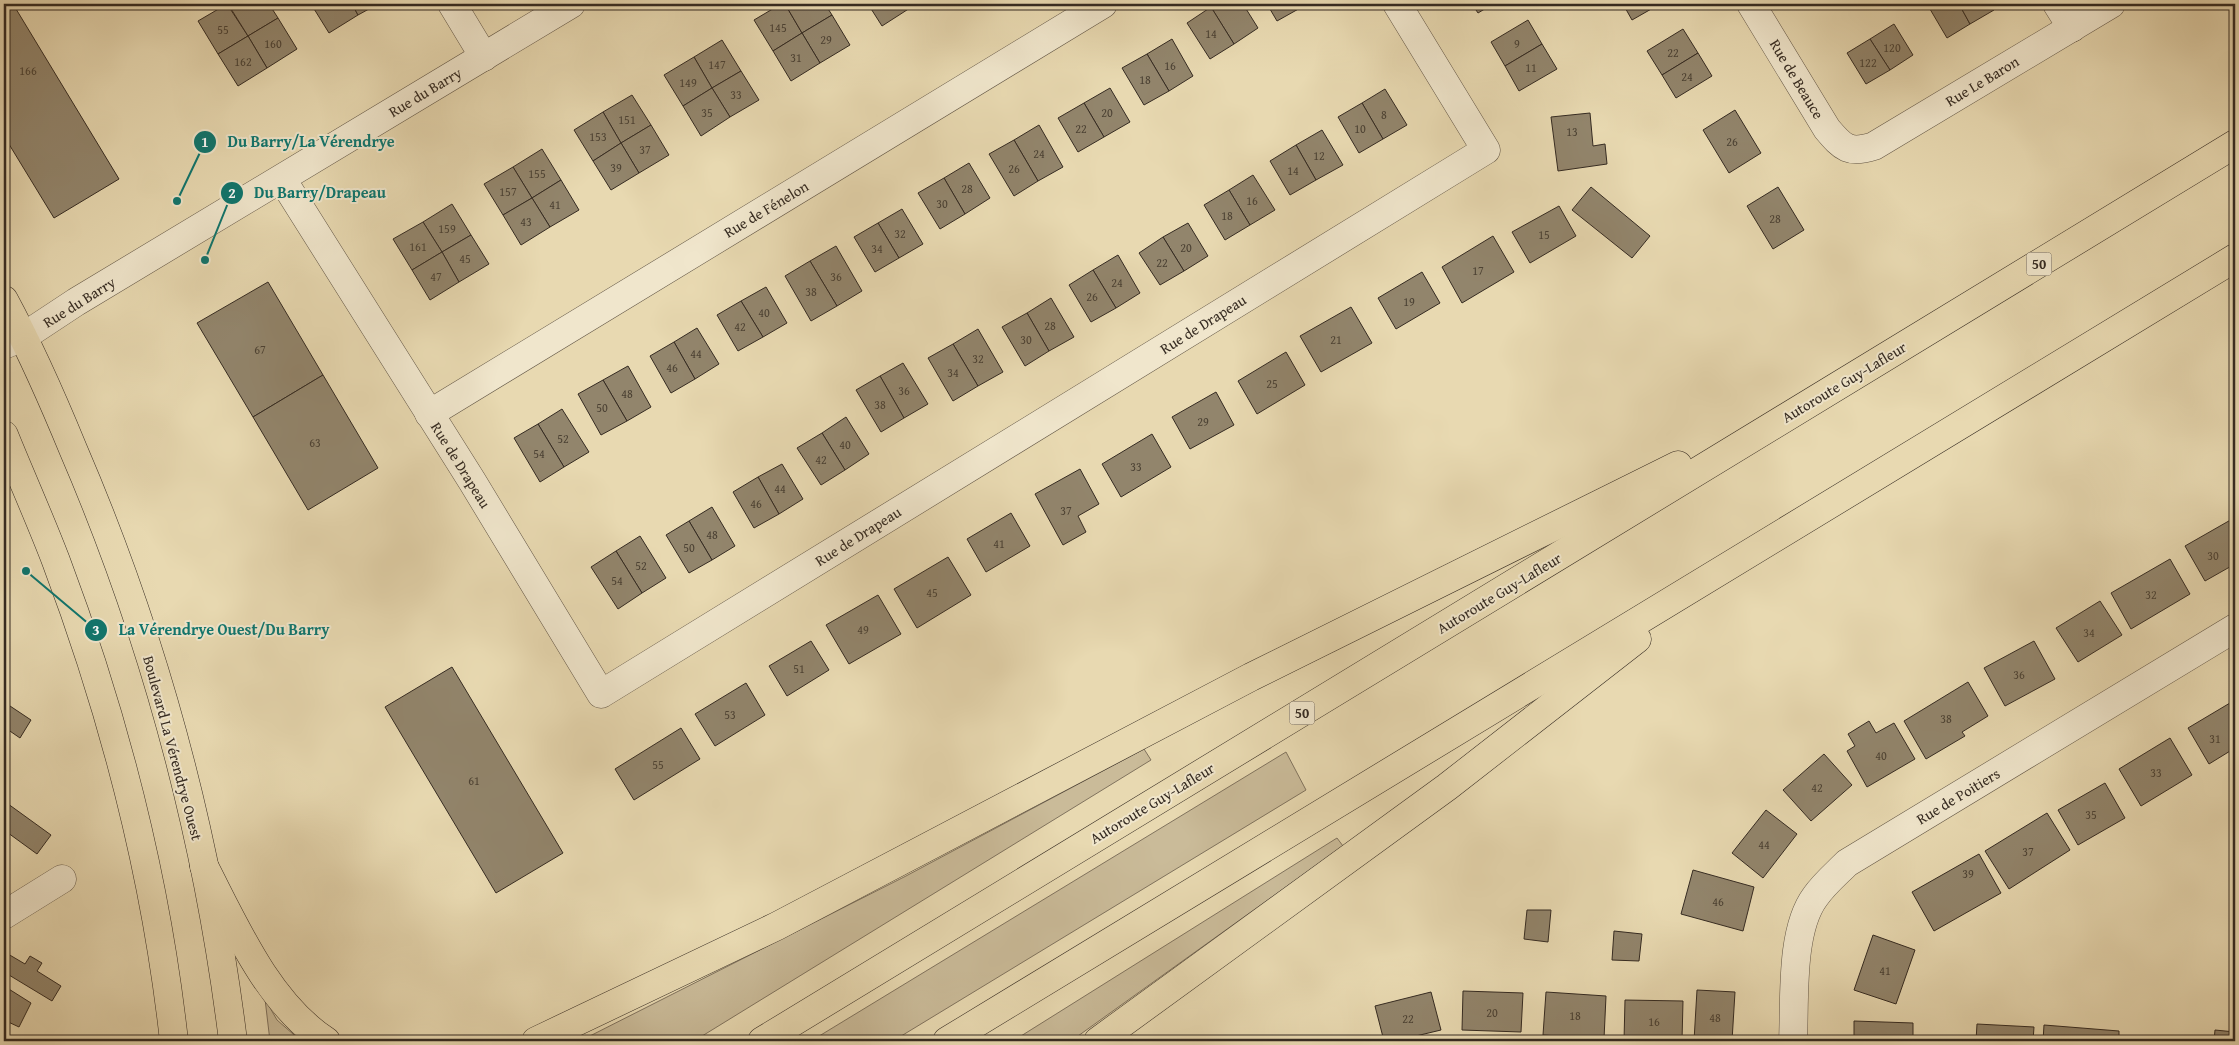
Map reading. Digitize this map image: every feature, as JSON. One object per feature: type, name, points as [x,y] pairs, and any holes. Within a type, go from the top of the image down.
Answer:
[{"type":"main road","name":"Autoroute Guy-Lafleur","points":[[762,1041],[2235,144]]},
{"type":"main road","points":[[947,1041],[2235,258]]},
{"type":"main road","name":"Boulevard La Vérendrye Ouest","points":[[4,300],[13,341],[90,488],[119,565],[176,744],[213,909],[233,1041]]},
{"type":"main road","points":[[536,1041],[777,926],[1251,678],[1842,383]]},
{"type":"main road","points":[[4,435],[60,572],[82,636],[119,758],[150,887],[165,973],[174,1041]]},
{"type":"main road","points":[[1098,1041],[1447,787],[1741,558]]},
{"type":"main road","points":[[204,866],[245,945],[282,1001],[303,1025],[326,1041]]},
{"type":"street","points":[[452,4],[484,57]]},
{"type":"street","name":"Rue du Barry","points":[[4,365],[13,341],[571,4]]},
{"type":"street","name":"Rue de Fénelon","points":[[429,414],[1103,4]]},
{"type":"street","name":"Rue de Drapeau","points":[[282,179],[477,489],[601,694],[1486,150],[1397,4]]},
{"type":"street","name":"Rue de Beauce","points":[[1751,4],[1827,129],[1839,143],[1850,150]]},
{"type":"street","points":[[2057,4],[2072,28]]},
{"type":"street","name":"Rue Le Baron","points":[[1850,150],[1861,150],[1874,146],[2111,4]]},
{"type":"street","name":"Rue de Poitiers","points":[[1793,1041],[1798,941],[1803,919],[1814,898],[1830,878],[1847,863],[2235,628]]},
{"type":"street","points":[[4,915],[62,878]]},
{"type":"shaded area","points":[[1144,749],[1151,760],[694,1041],[580,1041],[906,876]]},
{"type":"shaded area","points":[[1286,752],[1306,790],[893,1041],[811,1041]]},
{"type":"shaded area","points":[[1337,838],[1343,846],[1071,1041],[1013,1041]]},
{"type":"shaded area","points":[[265,999],[277,1020],[301,1041],[270,1041]]},
{"type":"building","points":[[4,4],[13,4],[119,179],[54,218],[4,136]]},
{"type":"building","points":[[227,4],[248,36],[218,54],[198,21]]},
{"type":"building","points":[[228,4],[269,4],[278,18],[248,36]]},
{"type":"building","points":[[311,4],[352,4],[358,15],[329,33]]},
{"type":"building","points":[[352,4],[378,4],[358,15]]},
{"type":"building","points":[[781,4],[785,4],[802,33],[773,51],[754,20]]},
{"type":"building","points":[[785,4],[825,4],[832,15],[802,33]]},
{"type":"building","points":[[868,4],[907,4],[910,8],[882,26]]},
{"type":"building","points":[[1217,4],[1243,4],[1258,28],[1234,44],[1211,7]]},
{"type":"building","points":[[1267,4],[1300,4],[1302,7],[1277,21]]},
{"type":"building","points":[[1472,4],[1493,4],[1478,13]]},
{"type":"building","points":[[1623,4],[1660,4],[1632,20]]},
{"type":"building","points":[[1927,4],[1959,4],[1970,24],[1947,38]]},
{"type":"building","points":[[1959,4],[1991,4],[1994,10],[1970,24]]},
{"type":"building","points":[[1211,7],[1234,44],[1210,59],[1187,23]]},
{"type":"building","points":[[832,15],[850,45],[820,63],[802,33]]},
{"type":"building","points":[[278,18],[297,49],[267,68],[248,36]]},
{"type":"building","points":[[1528,20],[1542,44],[1505,66],[1491,42]]},
{"type":"building","points":[[1894,24],[1913,55],[1890,70],[1870,39]]},
{"type":"building","points":[[1683,29],[1698,53],[1662,75],[1647,51]]},
{"type":"building","points":[[802,33],[820,63],[791,81],[773,51]]},
{"type":"building","points":[[248,36],[267,68],[238,86],[218,54]]},
{"type":"building","points":[[1172,39],[1193,76],[1169,91],[1147,54]]},
{"type":"building","points":[[1870,39],[1890,70],[1866,84],[1847,53]]},
{"type":"building","points":[[722,40],[741,71],[712,88],[694,57]]},
{"type":"building","points":[[1542,44],[1557,69],[1519,91],[1505,66]]},
{"type":"building","points":[[1698,53],[1712,76],[1676,98],[1662,75]]},
{"type":"building","points":[[1147,54],[1169,91],[1144,105],[1122,68]]},
{"type":"building","points":[[694,57],[712,88],[683,106],[664,75]]},
{"type":"building","points":[[741,71],[759,100],[730,117],[712,88]]},
{"type":"building","points":[[712,88],[730,117],[701,136],[683,106]]},
{"type":"building","points":[[1110,88],[1130,122],[1104,137],[1084,103]]},
{"type":"building","points":[[1385,89],[1407,125],[1383,139],[1362,103]]},
{"type":"building","points":[[632,95],[651,125],[621,143],[603,112]]},
{"type":"building","points":[[1084,103],[1104,137],[1078,152],[1058,118]]},
{"type":"building","points":[[1362,103],[1383,139],[1359,153],[1338,117]]},
{"type":"building","points":[[1735,110],[1761,153],[1729,173],[1703,130]]},
{"type":"building","points":[[603,112],[621,143],[593,161],[574,130]]},
{"type":"building","points":[[1590,113],[1593,146],[1605,144],[1607,164],[1558,171],[1551,117]]},
{"type":"building","points":[[651,125],[669,155],[639,173],[621,143]]},
{"type":"building","points":[[1039,125],[1063,167],[1038,181],[1014,140]]},
{"type":"building","points":[[1322,130],[1343,165],[1316,180],[1296,145]]},
{"type":"building","points":[[1014,140],[1038,181],[1014,196],[989,154]]},
{"type":"building","points":[[621,143],[639,173],[611,190],[593,161]]},
{"type":"building","points":[[1296,145],[1316,180],[1290,195],[1270,161]]},
{"type":"building","points":[[542,149],[561,180],[532,198],[513,167]]},
{"type":"building","points":[[969,163],[990,198],[965,214],[944,178]]},
{"type":"building","points":[[513,167],[532,198],[503,215],[484,184]]},
{"type":"building","points":[[1253,175],[1275,210],[1250,225],[1229,190]]},
{"type":"building","points":[[944,178],[965,214],[940,229],[918,193]]},
{"type":"building","points":[[561,180],[579,210],[550,227],[532,198]]},
{"type":"building","points":[[1591,187],[1650,236],[1632,258],[1572,210]]},
{"type":"building","points":[[1778,187],[1804,230],[1773,249],[1747,206]]},
{"type":"building","points":[[1229,190],[1250,225],[1225,240],[1204,205]]},
{"type":"building","points":[[532,198],[550,227],[521,245],[503,215]]},
{"type":"building","points":[[452,204],[471,235],[442,252],[423,222]]},
{"type":"building","points":[[1559,206],[1576,236],[1530,263],[1512,232]]},
{"type":"building","points":[[902,209],[923,244],[899,258],[878,223]]},
{"type":"building","points":[[423,222],[442,252],[412,270],[393,239]]},
{"type":"building","points":[[878,223],[899,258],[875,272],[854,237]]},
{"type":"building","points":[[1188,223],[1208,256],[1184,271],[1163,237]]},
{"type":"building","points":[[471,235],[489,264],[459,282],[442,252]]},
{"type":"building","points":[[1493,236],[1514,272],[1462,303],[1442,267]]},
{"type":"building","points":[[1163,237],[1184,271],[1160,285],[1139,253]]},
{"type":"building","points":[[836,246],[862,291],[837,306],[810,261]]},
{"type":"building","points":[[442,252],[459,282],[430,300],[412,270]]},
{"type":"building","points":[[1118,255],[1140,293],[1116,308],[1093,270]]},
{"type":"building","points":[[810,261],[837,306],[811,321],[785,276]]},
{"type":"building","points":[[1093,270],[1116,308],[1091,322],[1069,285]]},
{"type":"building","points":[[1422,272],[1440,303],[1396,329],[1378,298]]},
{"type":"building","points":[[268,282],[323,375],[253,417],[197,323]]},
{"type":"building","points":[[766,287],[787,323],[763,337],[741,301]]},
{"type":"building","points":[[1051,298],[1074,337],[1049,351],[1027,313]]},
{"type":"building","points":[[741,301],[763,337],[738,351],[717,315]]},
{"type":"building","points":[[1351,307],[1372,343],[1321,372],[1300,336]]},
{"type":"building","points":[[1027,313],[1049,351],[1025,366],[1002,327]]},
{"type":"building","points":[[697,328],[719,364],[695,379],[674,342]]},
{"type":"building","points":[[978,329],[1003,372],[978,386],[953,344]]},
{"type":"building","points":[[674,342],[695,379],[671,393],[650,356]]},
{"type":"building","points":[[953,344],[978,386],[953,401],[928,358]]},
{"type":"building","points":[[1286,352],[1305,385],[1257,414],[1238,381]]},
{"type":"building","points":[[903,363],[928,404],[904,418],[880,376]]},
{"type":"building","points":[[628,366],[651,407],[627,421],[603,380]]},
{"type":"building","points":[[323,375],[378,468],[308,510],[253,417]]},
{"type":"building","points":[[880,376],[904,418],[881,432],[856,390]]},
{"type":"building","points":[[603,380],[627,421],[601,435],[578,394]]},
{"type":"building","points":[[1216,392],[1234,425],[1190,449],[1172,417]]},
{"type":"building","points":[[562,409],[589,452],[564,467],[538,424]]},
{"type":"building","points":[[846,417],[869,454],[845,470],[822,433]]},
{"type":"building","points":[[538,424],[564,467],[540,482],[514,438]]},
{"type":"building","points":[[822,433],[845,470],[821,485],[797,448]]},
{"type":"building","points":[[1152,434],[1171,467],[1121,497],[1102,464]]},
{"type":"building","points":[[782,464],[803,499],[779,514],[758,477]]},
{"type":"building","points":[[1080,469],[1099,504],[1078,516],[1086,532],[1063,545],[1035,494]]},
{"type":"building","points":[[758,477],[779,514],[754,528],[733,492]]},
{"type":"building","points":[[712,507],[735,546],[712,560],[689,521]]},
{"type":"building","points":[[1011,513],[1030,546],[986,572],[967,539]]},
{"type":"building","points":[[2234,518],[2235,564],[2205,581],[2185,546]]},
{"type":"building","points":[[689,521],[712,560],[689,573],[666,535]]},
{"type":"building","points":[[640,536],[666,578],[642,593],[616,551]]},
{"type":"building","points":[[616,551],[642,593],[618,609],[591,567]]},
{"type":"building","points":[[948,557],[971,595],[917,628],[894,589]]},
{"type":"building","points":[[2170,559],[2190,594],[2131,629],[2111,593]]},
{"type":"building","points":[[878,595],[901,634],[849,664],[826,625]]},
{"type":"building","points":[[2100,601],[2122,635],[2078,662],[2056,628]]},
{"type":"building","points":[[811,641],[829,670],[787,696],[769,666]]},
{"type":"building","points":[[2034,641],[2055,679],[2005,706],[1984,668]]},
{"type":"building","points":[[452,667],[563,853],[496,893],[385,707]]},
{"type":"building","points":[[1968,682],[1988,716],[1962,732],[1965,736],[1926,759],[1904,721]]},
{"type":"building","points":[[746,683],[765,715],[715,746],[695,714]]},
{"type":"building","points":[[2235,700],[2235,748],[2209,764],[2188,728]]},
{"type":"building","points":[[4,702],[31,720],[20,738],[4,727]]},
{"type":"building","points":[[1869,721],[1876,733],[1894,723],[1915,759],[1867,787],[1847,751],[1855,746],[1848,734]]},
{"type":"building","points":[[681,728],[700,759],[634,800],[615,769]]},
{"type":"building","points":[[2170,738],[2192,775],[2141,806],[2119,769]]},
{"type":"building","points":[[1824,754],[1852,785],[1811,821],[1783,790]]},
{"type":"building","points":[[2105,783],[2125,818],[2078,845],[2058,810]]},
{"type":"building","points":[[4,801],[51,835],[37,854],[4,830]]},
{"type":"building","points":[[1766,810],[1797,834],[1763,878],[1732,853]]},
{"type":"building","points":[[2047,813],[2070,850],[2009,889],[1985,851]]},
{"type":"building","points":[[1979,854],[2001,893],[1934,931],[1912,892]]},
{"type":"building","points":[[1693,870],[1754,887],[1743,931],[1681,914]]},
{"type":"building","points":[[1527,910],[1551,910],[1548,942],[1524,939]]},
{"type":"building","points":[[1614,931],[1642,934],[1639,961],[1612,960]]},
{"type":"building","points":[[1873,935],[1915,950],[1896,1004],[1854,990]]},
{"type":"building","points":[[8,954],[25,964],[30,956],[42,963],[37,971],[61,986],[52,1001],[4,972],[4,962]]},
{"type":"building","points":[[4,986],[31,1003],[19,1027],[4,1020]]},
{"type":"building","points":[[1697,990],[1735,992],[1732,1041],[1694,1041]]},
{"type":"building","points":[[1463,991],[1523,993],[1521,1032],[1462,1030]]},
{"type":"building","points":[[1431,992],[1441,1030],[1395,1041],[1384,1041],[1375,1006]]},
{"type":"building","points":[[1546,992],[1606,996],[1604,1039],[1543,1035]]},
{"type":"building","points":[[1625,1000],[1683,1001],[1682,1041],[1624,1041]]},
{"type":"building","points":[[1854,1021],[1913,1023],[1913,1041],[1854,1041]]},
{"type":"building","points":[[1977,1024],[2034,1027],[2033,1041],[1976,1041]]},
{"type":"building","points":[[2044,1025],[2119,1031],[2119,1041],[2043,1041]]},
{"type":"building","points":[[2215,1030],[2235,1032],[2235,1041],[2214,1041]]},
{"type":"building","points":[[2139,1036],[2198,1040],[2198,1041],[2139,1041]]},
{"type":"place","name":"Du Barry/La Vérendrye","points":[[177,201]]},
{"type":"place","name":"Du Barry/Drapeau","points":[[205,260]]},
{"type":"place","name":"La Vérendrye Ouest/Du Barry","points":[[26,571]]}]
